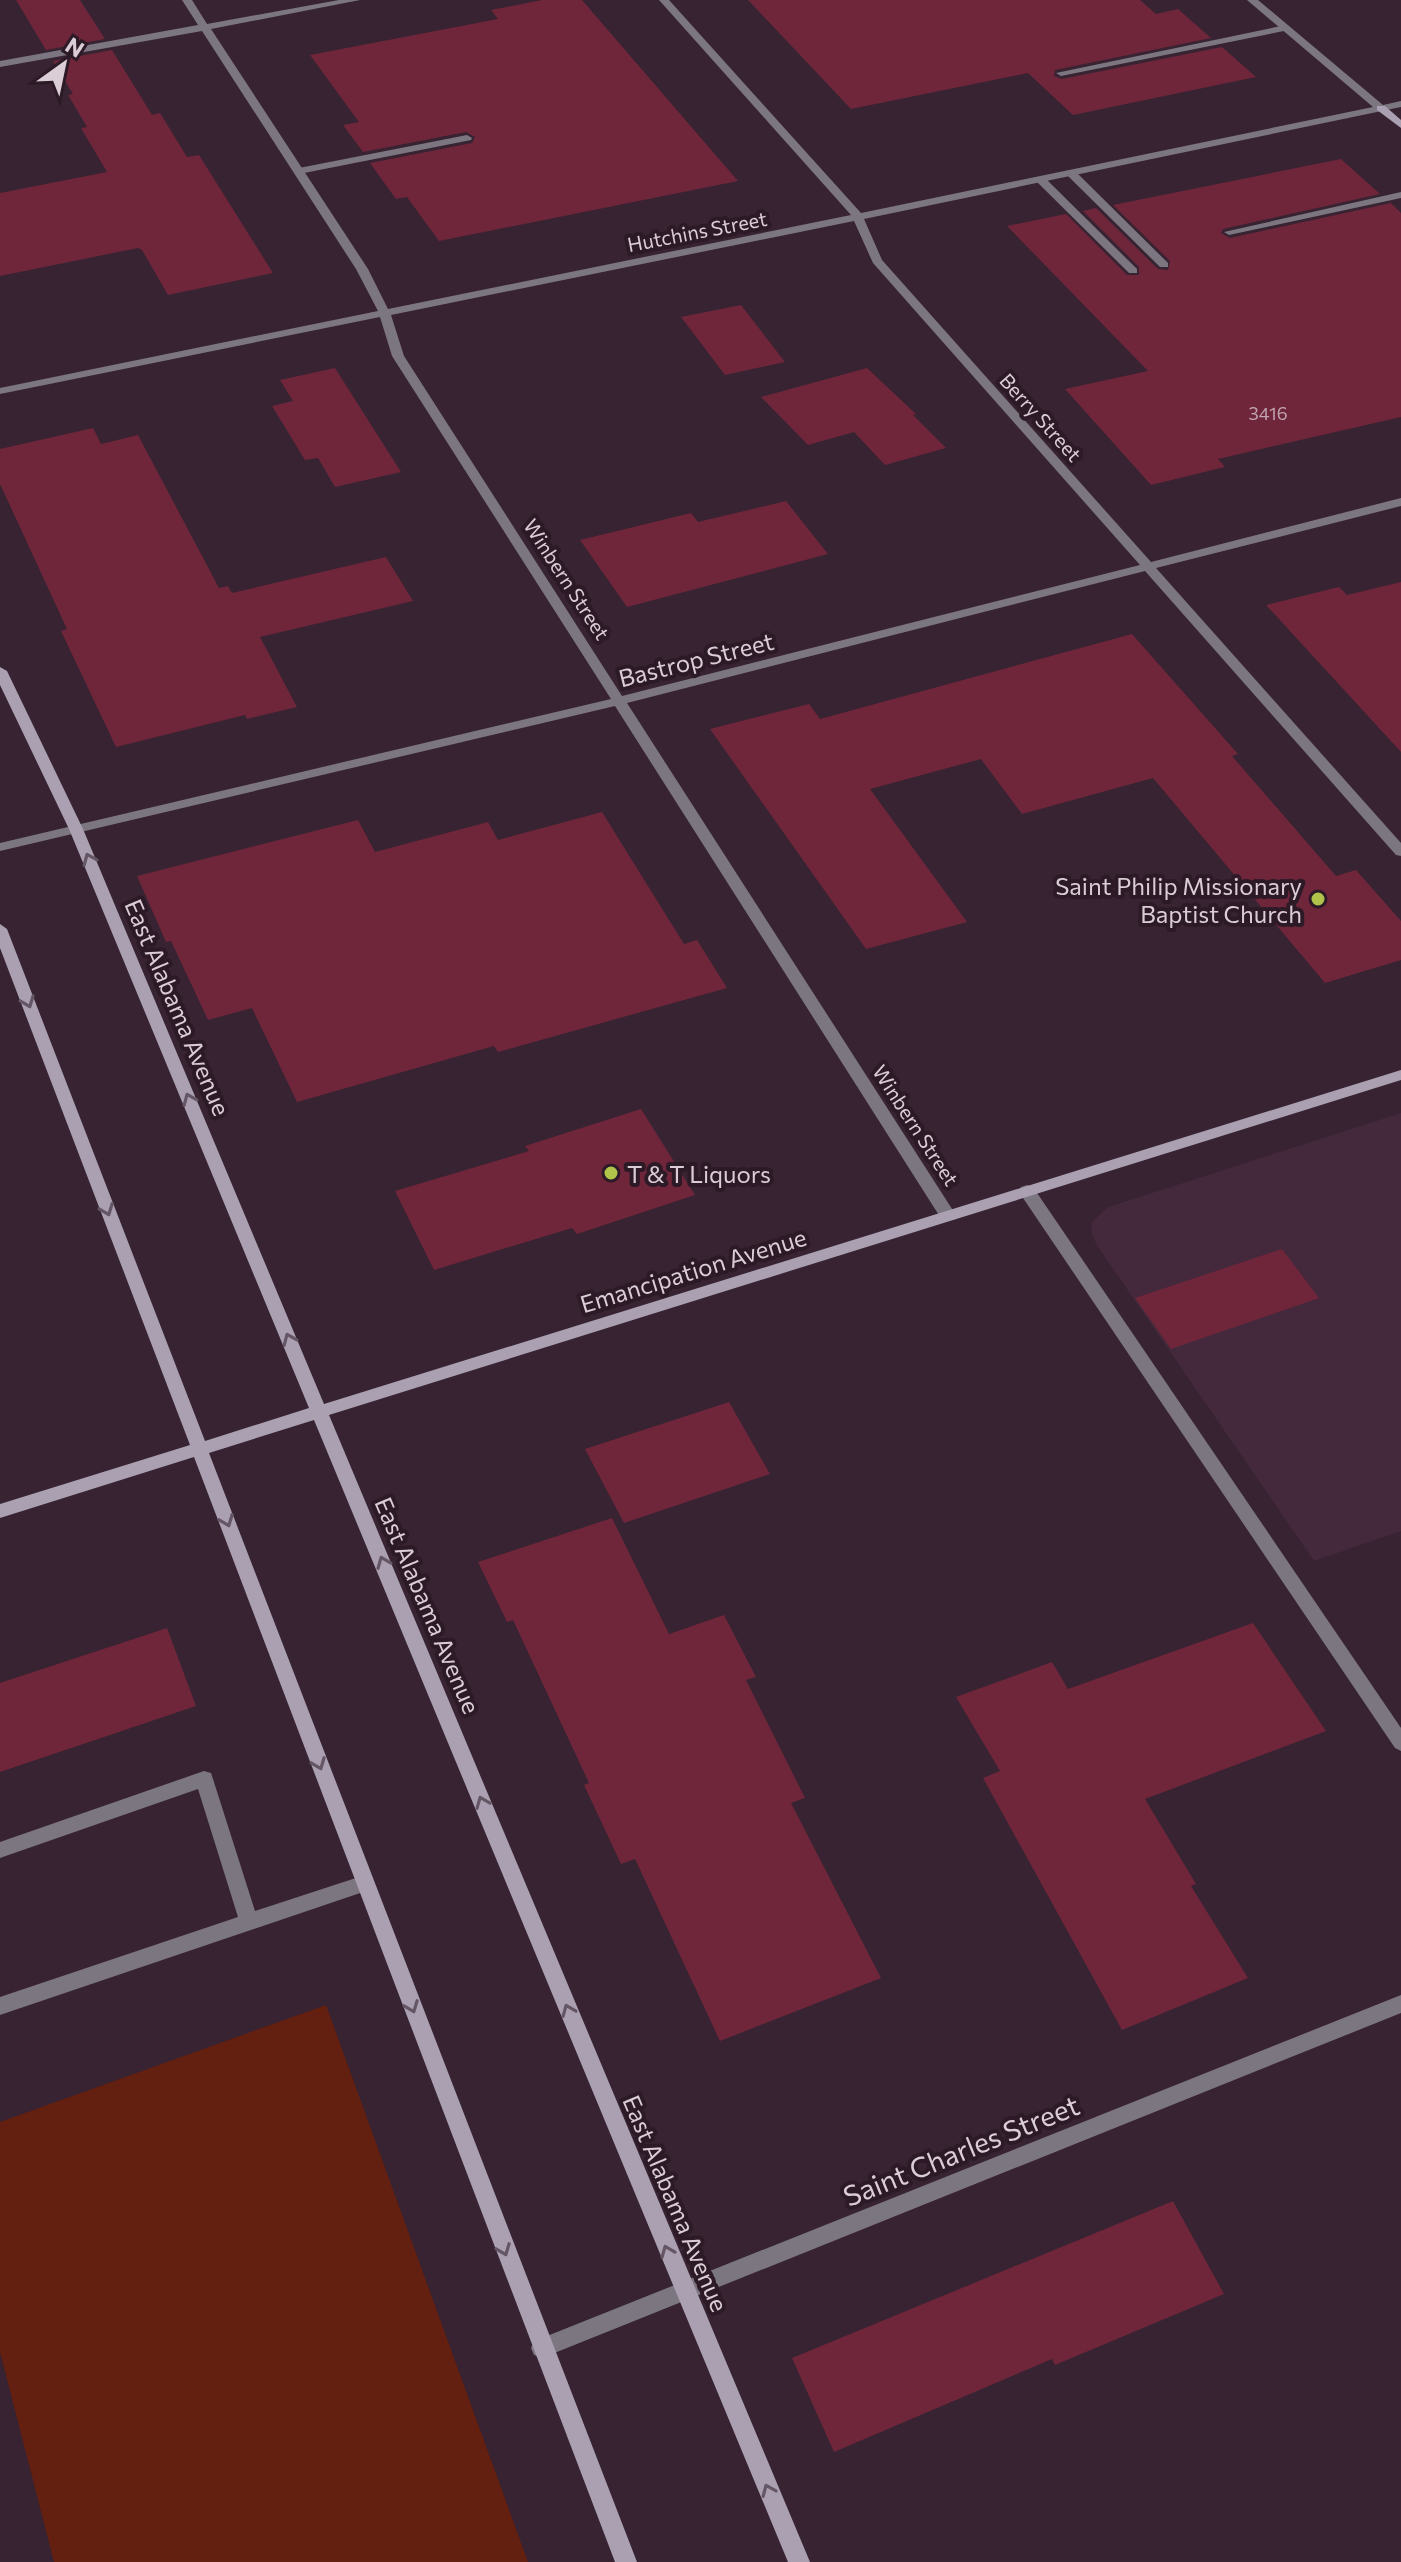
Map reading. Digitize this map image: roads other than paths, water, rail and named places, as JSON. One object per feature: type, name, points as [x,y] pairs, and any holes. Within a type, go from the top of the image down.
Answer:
[{"type":"street","name":"Winbern Street","points":[[187,0],[362,269],[384,311],[398,356],[948,1216]]},
{"type":"street","points":[[0,64],[355,0]]},
{"type":"street","name":"Berry Street","points":[[664,0],[858,217],[877,261],[1150,565],[1401,852]]},
{"type":"street","points":[[1252,0],[1401,125]]},
{"type":"street","points":[[1061,73],[1286,28]]},
{"type":"street","name":"Hutchins Street","points":[[0,391],[1401,104]]},
{"type":"street","points":[[299,171],[467,138]]},
{"type":"street","points":[[1071,173],[1164,265]]},
{"type":"street","points":[[1040,179],[1133,271]]},
{"type":"street","points":[[1229,232],[1401,195]]},
{"type":"street","name":"Bastrop Street","points":[[0,847],[620,701],[1401,502]]},
{"type":"street","name":"East Alabama Avenue","points":[[0,671],[76,829],[799,2562]]},
{"type":"street","points":[[0,929],[626,2562]]},
{"type":"street","name":"Emancipation Avenue","points":[[0,1511],[1401,1075]]},
{"type":"street","points":[[1027,1191],[1401,1743]]},
{"type":"street","points":[[0,1850],[204,1779],[249,1922]]},
{"type":"street","points":[[0,2006],[365,1883]]},
{"type":"street","name":"Saint Charles Street","points":[[542,2348],[1401,2004]]},
{"type":"place","name":"Saint Philip Missionary Baptist Church","points":[[1318,899]]},
{"type":"place","name":"T & T Liquors","points":[[611,1173]]}]
